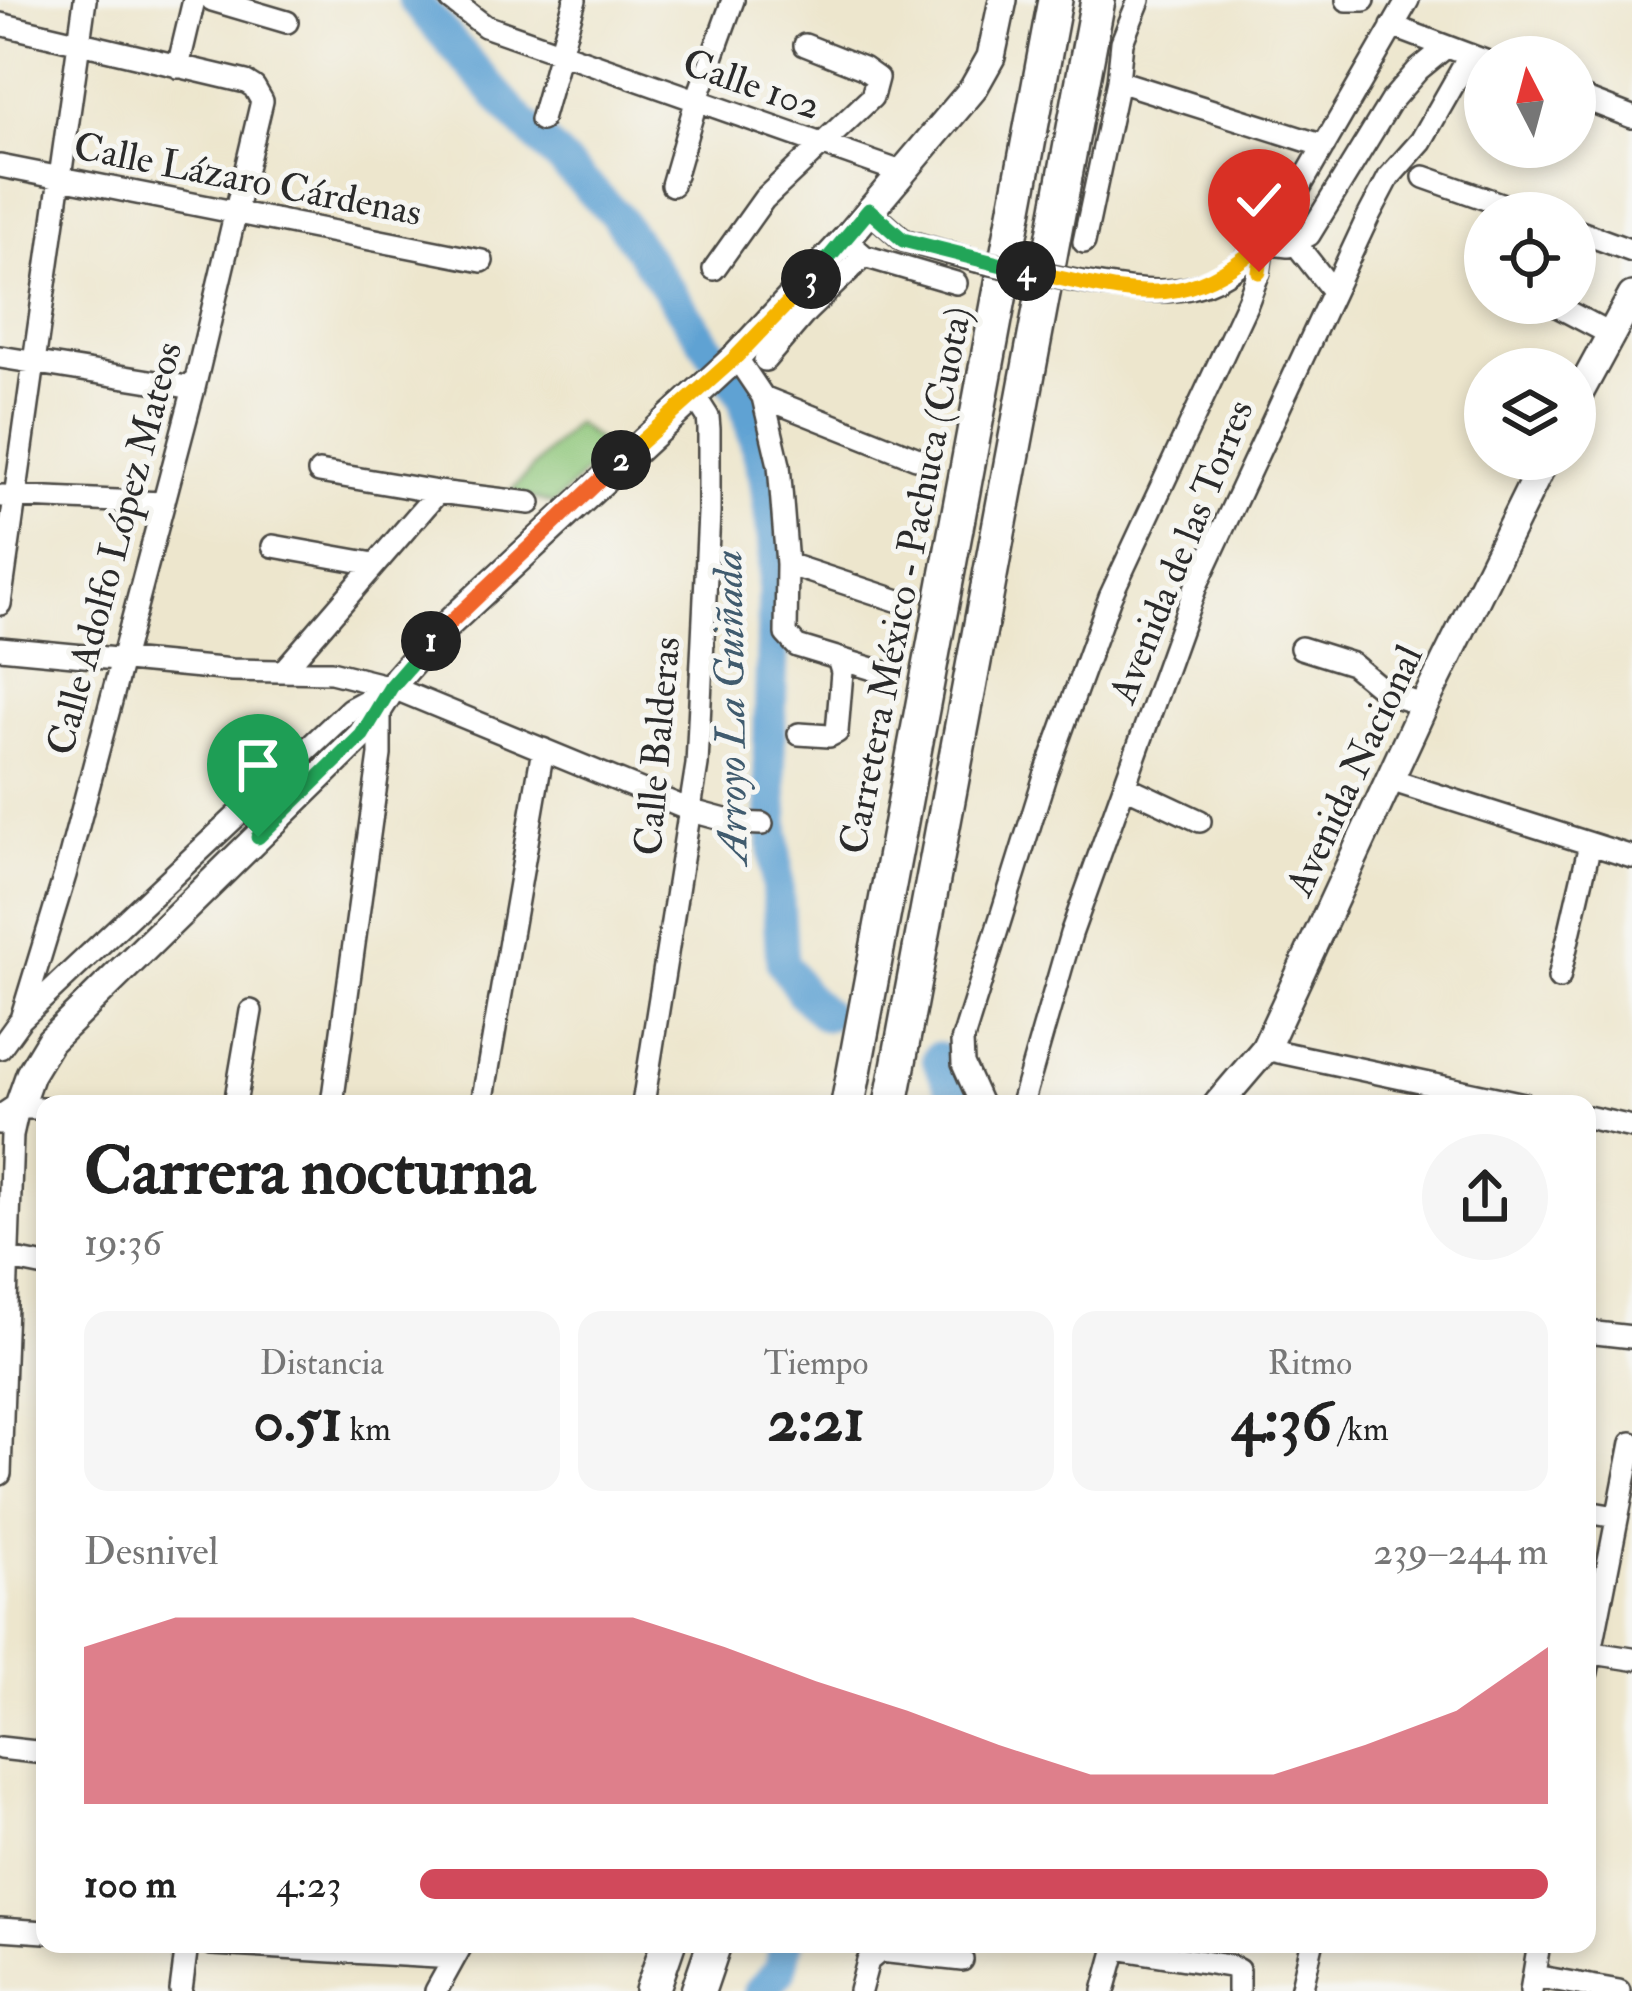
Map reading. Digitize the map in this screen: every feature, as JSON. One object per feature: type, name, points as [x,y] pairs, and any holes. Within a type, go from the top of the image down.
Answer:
[{"type":"highway","name":"Carretera México - Pachuca (Cuota)","points":[[850,1095],[1055,0]]},
{"type":"highway","points":[[893,1095],[1097,0]]},
{"type":"highway","points":[[652,1991],[665,1953]]},
{"type":"highway","points":[[698,1991],[711,1953]]},
{"type":"main road","points":[[21,1112],[30,1074],[50,1041],[362,735],[433,638],[855,248],[869,210],[985,72],[1004,0]]},
{"type":"main road","points":[[1596,370],[1620,334],[1632,296]]},
{"type":"main road","name":"Avenida Nacional","points":[[1226,1095],[1265,1049],[1424,705],[1535,480]]},
{"type":"street","points":[[0,604],[7,496],[32,361],[85,0]]},
{"type":"street","points":[[0,24],[178,67],[194,0]]},
{"type":"street","points":[[212,0],[287,22]]},
{"type":"street","name":"Calle 102","points":[[451,0],[484,26],[901,172]]},
{"type":"street","points":[[541,120],[575,0]]},
{"type":"street","points":[[672,185],[695,102],[733,0]]},
{"type":"street","points":[[1084,242],[1122,42],[1139,0]]},
{"type":"street","points":[[1346,0],[1364,0]]},
{"type":"street","name":"Avenida de las Torres","points":[[977,1095],[964,1064],[962,1042],[1045,776],[1110,598],[1248,301],[1263,243],[1408,0]]},
{"type":"street","points":[[1392,26],[1464,53]]},
{"type":"street","points":[[715,269],[764,199],[872,97],[878,82],[863,68],[805,44]]},
{"type":"street","points":[[869,210],[903,240],[977,261],[1145,293],[1185,290],[1219,276],[1263,243],[1296,244],[1317,225],[1391,101],[1446,47]]},
{"type":"street","name":"Calle Adolfo López Mateos","points":[[21,1019],[194,388],[262,112],[259,93],[246,82],[178,67]]},
{"type":"street","name":"Avenida de las Torres","points":[[1025,1095],[1071,934],[1211,549],[1389,177],[1421,141],[1464,78]]},
{"type":"street","points":[[1118,81],[1324,146]]},
{"type":"street","points":[[1596,103],[1632,117]]},
{"type":"street","name":"Calle Lázaro Cárdenas","points":[[0,166],[482,261]]},
{"type":"street","points":[[1424,177],[1466,192]]},
{"type":"street","points":[[1596,238],[1632,251]]},
{"type":"street","points":[[1296,244],[1333,291]]},
{"type":"street","points":[[765,360],[855,248],[956,283]]},
{"type":"street","points":[[0,357],[194,388]]},
{"type":"street","points":[[734,359],[763,397],[784,499],[785,627],[790,640],[839,662],[883,672]]},
{"type":"street","name":"Calle Balderas","points":[[645,1095],[692,811],[709,513],[709,428],[700,390]]},
{"type":"street","points":[[763,397],[916,458]]},
{"type":"street","points":[[319,472],[438,493],[530,502]]},
{"type":"street","points":[[283,671],[438,493]]},
{"type":"street","points":[[7,496],[163,503]]},
{"type":"street","points":[[273,546],[374,564]]},
{"type":"street","points":[[787,564],[896,600]]},
{"type":"street","points":[[0,648],[331,671],[386,697],[543,749],[692,811],[736,823],[762,824]]},
{"type":"street","points":[[1301,648],[1352,664],[1388,694],[1424,705]]},
{"type":"street","points":[[799,734],[835,734],[839,662]]},
{"type":"street","points":[[0,1048],[21,1019],[350,709],[386,697]]},
{"type":"street","points":[[333,1095],[386,697]]},
{"type":"street","points":[[484,1095],[543,749]]},
{"type":"street","points":[[1390,780],[1632,857]]},
{"type":"street","points":[[1125,786],[1200,821]]},
{"type":"street","points":[[1558,979],[1590,844]]},
{"type":"street","points":[[237,1095],[251,1011]]},
{"type":"street","points":[[1265,1049],[1482,1095]]},
{"type":"street","points":[[0,1474],[10,1155],[21,1112]]},
{"type":"street","points":[[1596,1119],[1632,1127]]},
{"type":"street","points":[[5,1258],[36,1264]]},
{"type":"street","points":[[1596,1332],[1632,1337]]},
{"type":"street","points":[[1596,1618],[1632,1443]]},
{"type":"street","points":[[1596,1514],[1616,1517]]},
{"type":"street","points":[[1596,1659],[1632,1659]]},
{"type":"street","points":[[0,1748],[36,1752]]},
{"type":"street","points":[[0,1929],[36,1931]]},
{"type":"street","points":[[181,1991],[186,1953]]},
{"type":"street","points":[[436,1991],[457,1953]]},
{"type":"street","points":[[860,1991],[874,1953]]},
{"type":"street","points":[[910,1953],[962,1960]]},
{"type":"street","points":[[1104,1991],[1115,1953]]},
{"type":"street","points":[[1156,1953],[1238,1970],[1238,1991]]},
{"type":"street","points":[[1301,1991],[1310,1953]]},
{"type":"street","points":[[1538,1953],[1533,1983],[1619,1991]]},
{"type":"green space","points":[[575,423],[609,448],[554,504],[510,492]]},
{"type":"waterway","name":"Arroyo La Guiñada","points":[[414,0],[515,115],[615,214],[743,396],[765,477],[775,549],[769,754],[782,962],[803,994],[825,1015]]},
{"type":"waterway","points":[[938,1058],[954,1095]]},
{"type":"waterway","points":[[760,1991],[780,1970],[784,1953]]},
{"type":"route","points":[[258,837],[362,735],[391,687],[433,638],[736,357],[869,210],[903,240],[977,261],[1145,293],[1202,285],[1263,243],[1259,272]]}]
